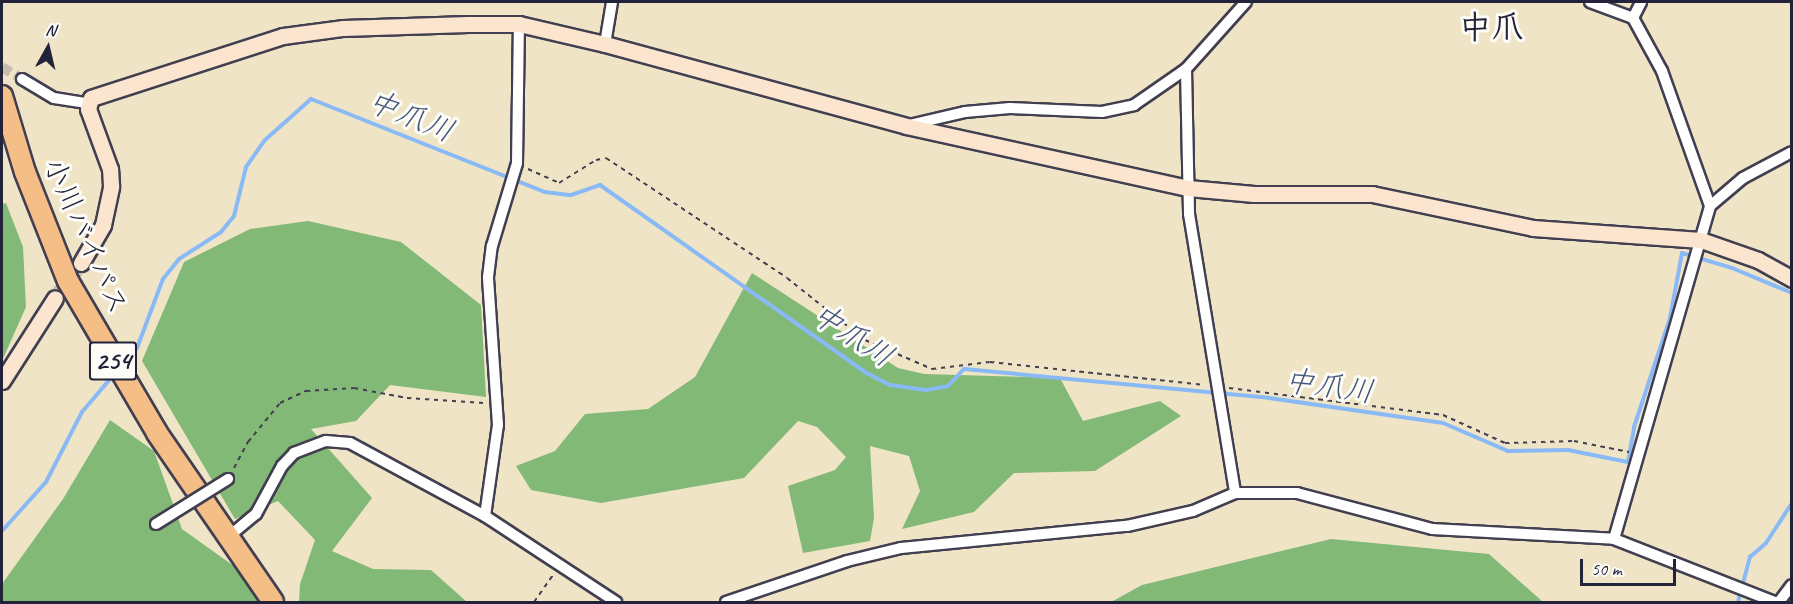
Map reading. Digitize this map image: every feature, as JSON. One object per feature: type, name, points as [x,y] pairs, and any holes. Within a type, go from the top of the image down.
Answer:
[{"type":"highway","name":"小川バイパス","points":[[2,96],[25,172],[68,281],[157,433],[273,603]]},
{"type":"street","points":[[605,44],[612,2]]},
{"type":"street","points":[[1590,2],[1633,18],[1662,71],[1710,206],[1614,539]]},
{"type":"street","points":[[1633,18],[1641,2]]},
{"type":"street","points":[[906,126],[965,112],[1010,108],[1113,110],[1134,105],[1186,69],[1242,3]]},
{"type":"street","points":[[485,516],[498,425],[488,277],[492,246],[517,163],[519,24]]},
{"type":"street","points":[[22,79],[54,98],[87,103],[102,93],[283,36],[343,28],[519,24],[605,44],[906,126],[1188,188],[1254,194],[1372,195],[1533,228],[1701,240],[1758,260],[1791,279]]},
{"type":"street","points":[[1186,69],[1188,188],[1235,493]]},
{"type":"street","points":[[81,263],[103,225],[111,186],[110,169],[87,103]]},
{"type":"street","points":[[1710,206],[1743,178],[1791,152]]},
{"type":"street","points":[[2,381],[55,298]]},
{"type":"street","points":[[227,538],[256,514],[282,466],[294,453],[326,441],[350,443],[485,516],[616,603]]},
{"type":"street","points":[[156,524],[228,479]]},
{"type":"street","points":[[726,603],[847,561],[901,548],[1127,526],[1193,511],[1235,493],[1297,493],[1432,529],[1614,539],[1775,603]]},
{"type":"street","points":[[1779,603],[1791,585]]},
{"type":"path","points":[[517,163],[559,183],[596,160],[606,158],[787,278],[865,340],[932,369],[990,362],[1218,387],[1443,415],[1505,443],[1574,441],[1640,454]]},
{"type":"path","points":[[228,479],[248,442],[280,403],[306,391],[354,388],[406,398],[496,404]]},
{"type":"path","points":[[534,603],[559,566]]},
{"type":"green space","points":[[6,203],[23,247],[26,307],[2,361],[2,204]]},
{"type":"green space","points":[[308,221],[401,242],[481,305],[486,397],[390,385],[356,421],[311,429],[372,498],[332,551],[373,569],[431,570],[467,602],[299,602],[300,584],[315,540],[278,501],[235,519],[142,361],[184,262],[250,229]]},
{"type":"green space","points":[[752,273],[898,368],[924,374],[1060,378],[1083,421],[1160,401],[1181,416],[1095,471],[1014,473],[974,512],[902,529],[920,491],[909,456],[870,446],[874,518],[870,541],[803,553],[788,486],[835,470],[846,457],[817,427],[798,421],[744,478],[601,503],[531,490],[516,466],[555,451],[585,414],[648,409],[695,377]]},
{"type":"green space","points":[[110,420],[154,451],[182,529],[238,569],[262,602],[2,602],[2,584],[63,499]]},
{"type":"green space","points":[[1331,539],[1489,554],[1543,602],[1111,602],[1142,585]]},
{"type":"waterway","name":"中爪川","points":[[123,364],[137,348],[163,279],[179,259],[221,232],[234,216],[246,167],[265,140],[311,99],[545,192],[571,195],[600,185],[867,373],[890,385],[926,390],[948,386],[964,369],[1269,398],[1443,423],[1508,451],[1568,450],[1628,462],[1634,427],[1670,318],[1682,253],[1732,268],[1792,293]]},
{"type":"waterway","name":"中爪川","points":[[2,531],[46,482],[82,412],[116,372]]},
{"type":"waterway","points":[[1738,602],[1750,557],[1766,543],[1792,503]]},
{"type":"tunnel","points":[[2,67],[22,79]]},
{"type":"tunnel","points":[[55,298],[81,263]]},
{"type":"district","name":"中爪","points":[[1491,28]]}]
